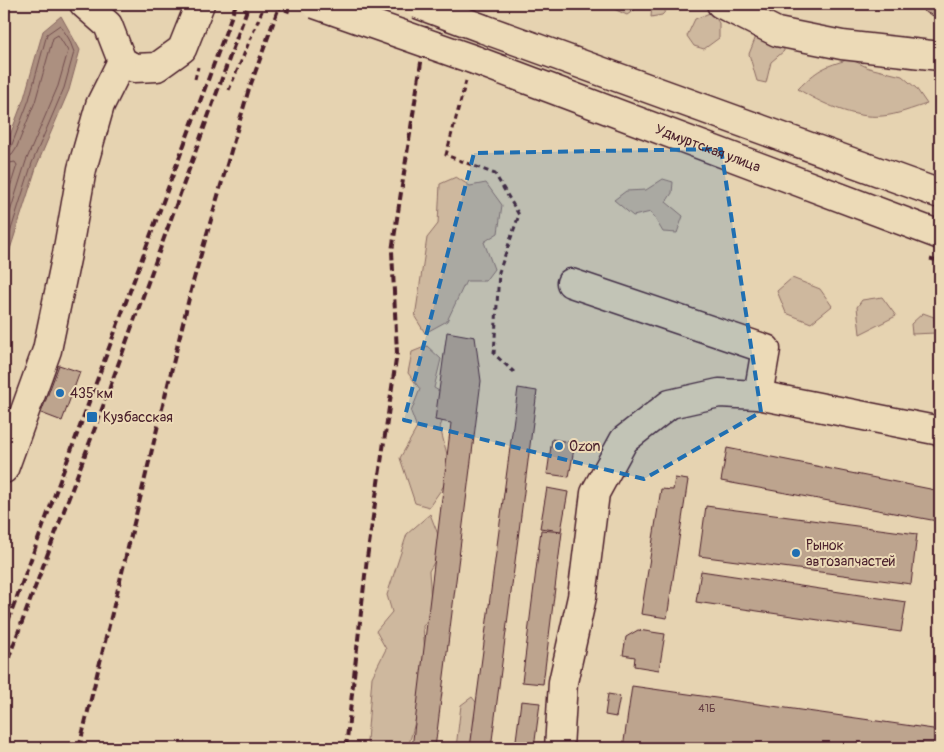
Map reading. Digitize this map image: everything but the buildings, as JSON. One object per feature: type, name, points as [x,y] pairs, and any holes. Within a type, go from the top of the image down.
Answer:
[{"type":"main road","points":[[84,4],[108,25],[122,61],[134,68],[157,67],[182,49],[200,4]]},
{"type":"main road","name":"Удмуртская улица","points":[[315,4],[471,67],[940,234]]},
{"type":"main road","points":[[416,4],[940,194]]},
{"type":"main road","points":[[721,4],[777,32],[842,45],[940,56]]},
{"type":"main road","points":[[4,469],[47,350],[82,169],[100,106],[122,61]]},
{"type":"main road","points":[[571,283],[766,349],[758,395]]},
{"type":"main road","points":[[559,748],[563,682],[582,596],[595,493],[624,440],[670,404],[719,393],[758,395],[940,431]]},
{"type":"path","points":[[229,90],[265,4]]},
{"type":"path","points":[[471,67],[446,156],[495,174],[519,215],[499,272],[494,354],[514,372]]},
{"type":"highlighted area","points":[[721,149],[761,412],[644,479],[404,420],[474,153]]},
{"type":"shaded area","points":[[614,4],[643,4],[627,15],[614,9]]},
{"type":"shaded area","points":[[652,4],[672,4],[662,15],[651,17]]},
{"type":"shaded area","points":[[712,12],[719,23],[719,38],[704,49],[694,46],[687,36],[695,19]]},
{"type":"shaded area","points":[[761,24],[782,30],[784,51],[771,62],[766,83],[757,81],[749,54]]},
{"type":"shaded area","points":[[850,59],[869,68],[902,76],[916,88],[927,104],[888,115],[861,115],[838,109],[798,89],[821,70]]},
{"type":"shaded area","points":[[456,177],[470,186],[486,183],[502,205],[498,233],[484,242],[494,269],[485,281],[466,281],[447,321],[425,333],[415,317],[427,238],[438,224],[440,184]]},
{"type":"shaded area","points":[[663,179],[673,182],[672,193],[666,202],[683,216],[677,233],[663,232],[651,212],[633,216],[614,200],[626,191],[646,190]]},
{"type":"shaded area","points":[[792,278],[820,289],[832,306],[811,323],[786,313],[777,291]]},
{"type":"shaded area","points":[[882,297],[896,316],[860,334],[857,307],[862,300]]},
{"type":"shaded area","points":[[923,313],[934,317],[936,333],[912,334],[911,324]]},
{"type":"shaded area","points":[[427,346],[441,359],[434,388],[451,398],[440,427],[452,474],[429,507],[415,503],[400,458],[417,428],[411,412],[420,389],[408,373],[412,352]]},
{"type":"shaded area","points":[[430,514],[443,547],[429,571],[432,616],[423,626],[427,678],[408,748],[370,748],[367,741],[372,677],[386,649],[376,631],[392,612],[387,595],[407,534]]},
{"type":"shaded area","points":[[472,697],[479,706],[475,748],[456,748],[461,705]]},
{"type":"water","points":[[61,16],[80,50],[69,90],[37,165],[4,268],[4,151],[24,98],[43,31]]},
{"type":"railway","points":[[4,632],[236,4]]},
{"type":"railway","points":[[4,670],[98,420],[249,4]]},
{"type":"railway","points":[[79,748],[193,282],[248,92],[280,4]]},
{"type":"railway","points":[[346,748],[367,558],[397,353],[392,251],[430,4]]},
{"type":"place","name":"435 км","points":[[60,393]]},
{"type":"place","name":"Кузбасская","points":[[92,417]]},
{"type":"place","name":"Ozon","points":[[559,446]]},
{"type":"place","name":"Рынок автозапчастей","points":[[796,553]]}]
